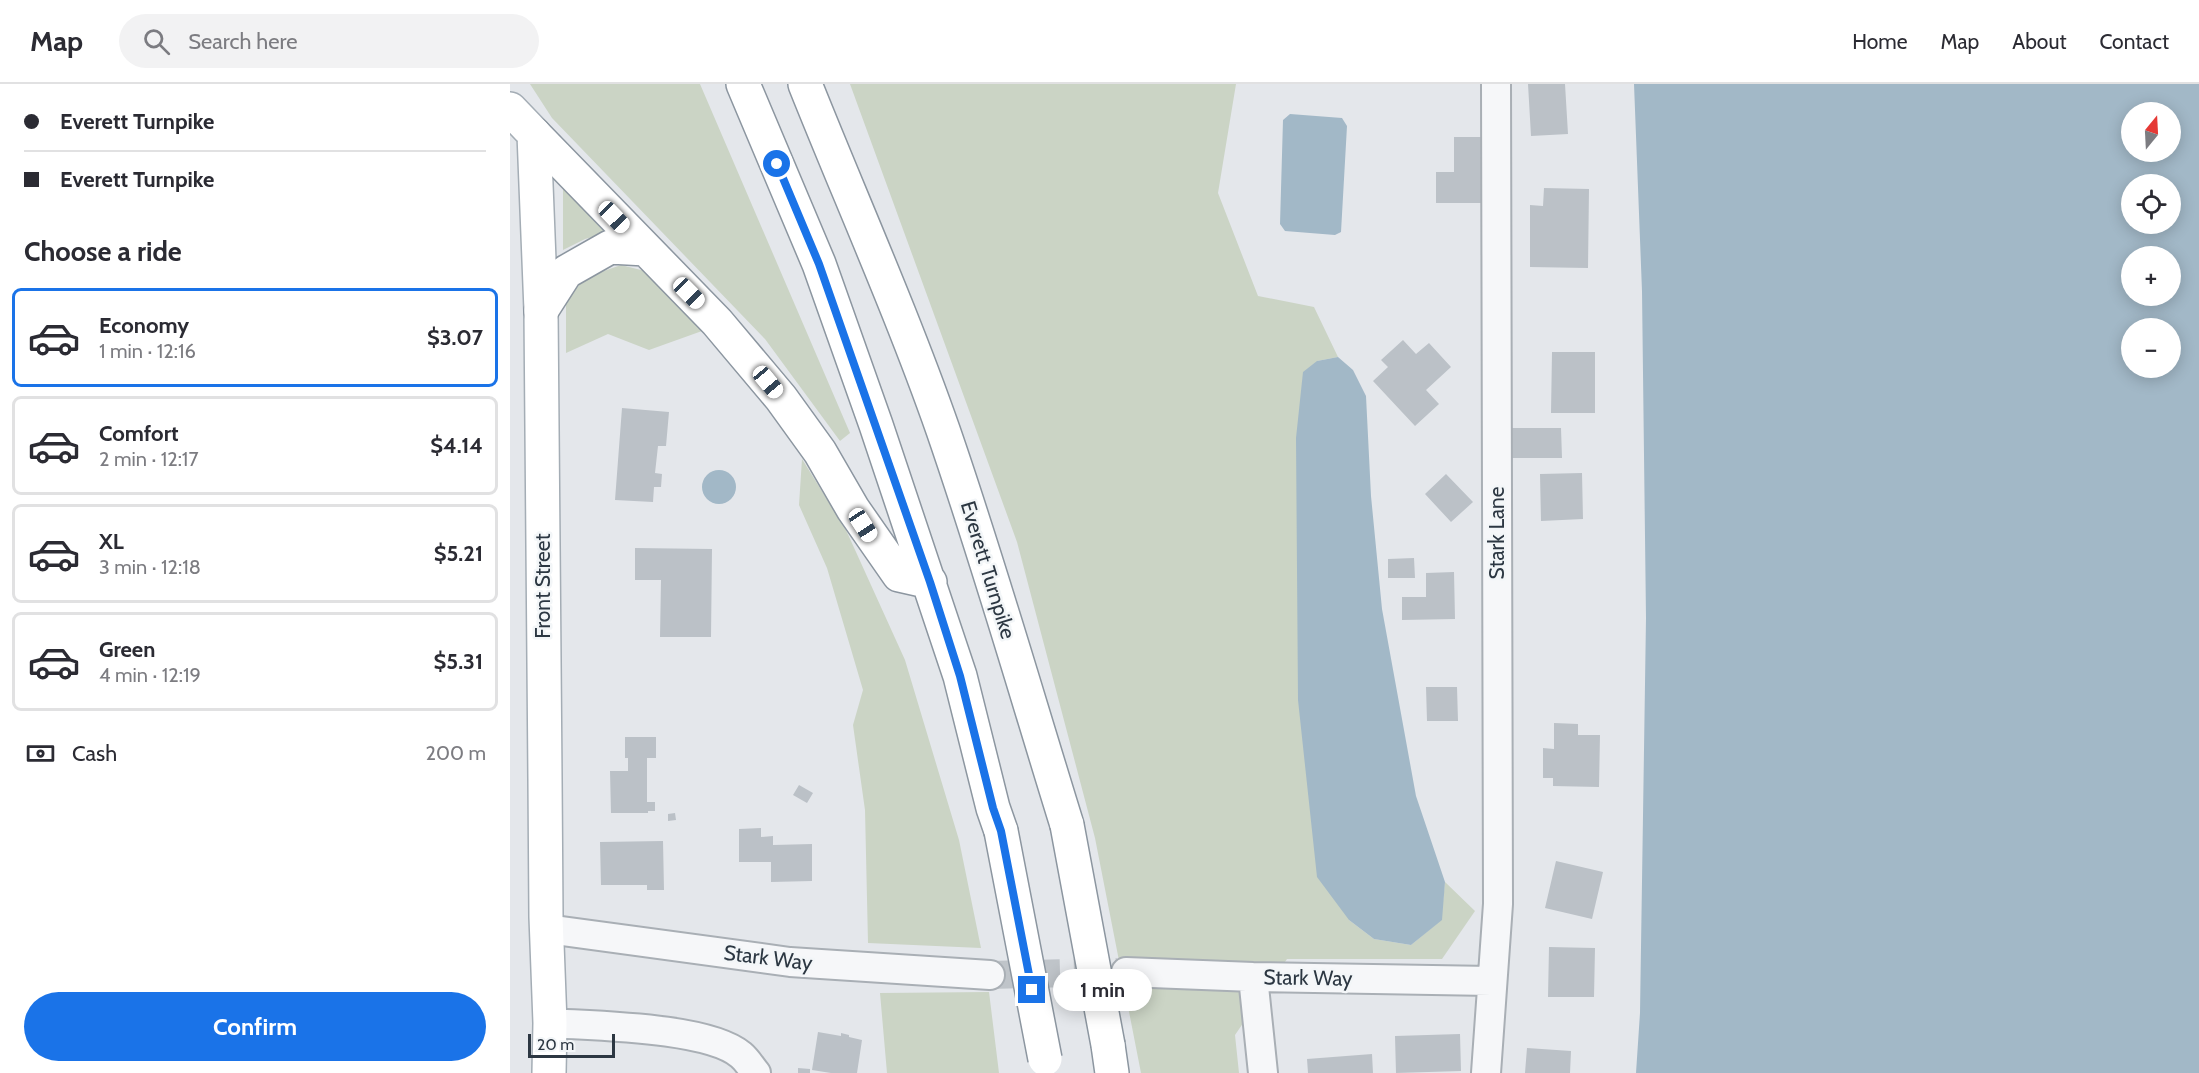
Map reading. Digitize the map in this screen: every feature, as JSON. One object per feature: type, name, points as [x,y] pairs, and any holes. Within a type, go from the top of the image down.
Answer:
[{"type":"main road","points":[[743,84],[819,264],[930,582],[960,676],[993,808],[1001,831],[1046,1066]]},
{"type":"main road","name":"Everett Turnpike","points":[[805,84],[894,301],[942,428],[985,557],[1066,825],[1110,1059]]},
{"type":"main road","points":[[510,109],[717,322],[781,398],[820,452],[853,509],[899,575],[930,582]]},
{"type":"main road","name":"Front Street","points":[[534,134],[541,311],[549,1073]]},
{"type":"main road","points":[[541,311],[566,272],[610,247],[646,249]]},
{"type":"street","name":"Stark Lane","points":[[1486,1073],[1498,904],[1496,84]]},
{"type":"street","name":"Stark Way","points":[[547,929],[790,962],[990,975]]},
{"type":"street","name":"Stark Way","points":[[1126,972],[1253,977],[1491,981]]},
{"type":"street","points":[[1253,977],[1263,1073]]},
{"type":"street","points":[[550,1023],[646,1030],[710,1039],[741,1054],[756,1073]]},
{"type":"green space","points":[[530,84],[700,84],[850,433],[840,441],[765,339],[552,118]]},
{"type":"green space","points":[[850,84],[1236,84],[1218,193],[1258,296],[1314,307],[1338,357],[1317,361],[1349,920],[1374,939],[1411,945],[1441,920],[1445,882],[1475,911],[1442,959],[1287,959],[1235,1035],[1239,1073],[1141,1073],[1095,838],[1017,542]]},
{"type":"green space","points":[[563,181],[615,231],[585,239],[563,250]]},
{"type":"green space","points":[[621,265],[653,273],[702,331],[649,350],[608,334],[566,353],[566,303],[584,278]]},
{"type":"green space","points":[[802,459],[846,530],[905,660],[959,840],[981,948],[868,943],[865,810],[853,725],[863,690],[827,568],[799,505]]},
{"type":"green space","points":[[989,992],[999,1073],[887,1073],[880,993]]},
{"type":"water","points":[[1634,84],[2199,84],[2199,1073],[1636,1073],[1640,1013],[1646,618],[1642,291]]},
{"type":"water","points":[[1290,114],[1342,118],[1347,126],[1341,232],[1335,235],[1285,231],[1280,224],[1283,120]]},
{"type":"water","points":[[1338,357],[1353,370],[1366,396],[1371,496],[1382,609],[1416,796],[1445,882],[1442,920],[1411,945],[1374,939],[1349,920],[1317,877],[1298,700],[1296,438],[1303,372],[1317,361]]},
{"type":"water","points":[[719,470],[731,475],[736,487],[731,499],[719,504],[707,499],[702,487],[707,475]]},
{"type":"building","points":[[1528,84],[1565,84],[1568,134],[1531,136]]},
{"type":"building","points":[[1454,137],[1482,137],[1482,203],[1436,203],[1436,172],[1454,172]]},
{"type":"building","points":[[1544,188],[1589,189],[1588,268],[1530,267],[1530,205],[1543,206]]},
{"type":"building","points":[[1403,340],[1416,354],[1429,343],[1451,367],[1426,390],[1439,404],[1415,426],[1373,381],[1388,367],[1381,360]]},
{"type":"building","points":[[1552,352],[1595,352],[1595,413],[1551,413]]},
{"type":"building","points":[[622,408],[669,412],[666,446],[658,446],[655,473],[662,474],[661,487],[654,487],[653,502],[615,500]]},
{"type":"building","points":[[1507,428],[1561,428],[1562,458],[1508,458]]},
{"type":"building","points":[[1582,473],[1583,519],[1541,521],[1540,474]]},
{"type":"building","points":[[1446,474],[1473,502],[1451,522],[1425,494]]},
{"type":"building","points":[[635,548],[712,549],[711,637],[660,637],[661,580],[635,580]]},
{"type":"building","points":[[1414,558],[1415,578],[1388,578],[1388,559]]},
{"type":"building","points":[[1454,572],[1455,619],[1402,620],[1402,597],[1426,597],[1426,573]]},
{"type":"building","points":[[1426,687],[1457,687],[1458,721],[1427,721]]},
{"type":"building","points":[[1554,723],[1578,724],[1578,735],[1600,735],[1599,787],[1553,786],[1553,778],[1543,778],[1543,748],[1554,749]]},
{"type":"building","points":[[625,737],[656,737],[656,758],[647,758],[647,802],[655,802],[655,811],[611,813],[610,771],[628,771],[628,758],[625,758]]},
{"type":"building","points":[[799,785],[813,793],[807,803],[793,795]]},
{"type":"building","points":[[675,813],[676,820],[668,821],[668,814]]},
{"type":"building","points":[[761,828],[761,837],[773,836],[773,845],[812,844],[812,881],[771,882],[771,862],[739,862],[739,829]]},
{"type":"building","points":[[663,841],[664,890],[647,890],[647,885],[601,885],[600,842]]},
{"type":"building","points":[[1556,861],[1603,872],[1592,919],[1545,908]]},
{"type":"building","points":[[1549,947],[1595,948],[1594,997],[1548,997]]},
{"type":"building","points":[[818,1032],[841,1036],[841,1033],[862,1040],[857,1073],[812,1070]]},
{"type":"building","points":[[1460,1034],[1461,1071],[1396,1073],[1395,1036]]},
{"type":"building","points":[[1527,1048],[1571,1051],[1570,1073],[1525,1073]]},
{"type":"building","points":[[1372,1054],[1373,1073],[1308,1073],[1307,1059]]},
{"type":"building","points":[[798,1068],[810,1069],[810,1073],[798,1073]]},
{"type":"tunnel","points":[[990,975],[1117,972]]},
{"type":"route","points":[[777,164],[819,264],[930,582],[960,676],[993,808],[1001,831],[1032,990]]}]
